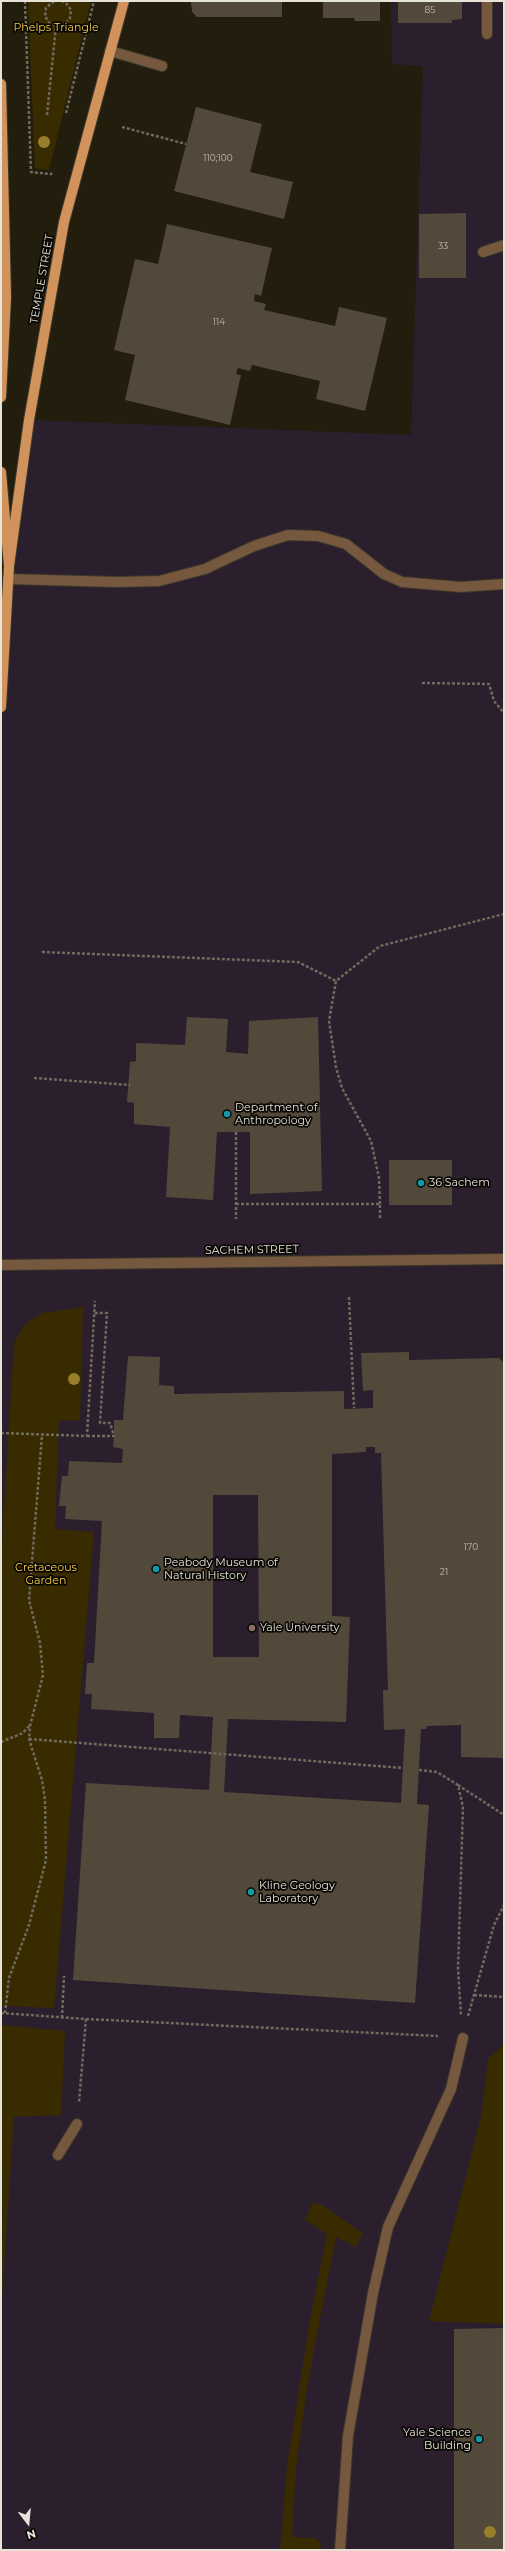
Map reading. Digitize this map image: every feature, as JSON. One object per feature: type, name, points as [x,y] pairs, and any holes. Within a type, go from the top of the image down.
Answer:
[{"type":"main road","name":"TEMPLE STREET","points":[[9,566],[29,420],[64,222],[124,1]]},
{"type":"main road","points":[[1,84],[6,297],[1,397]]},
{"type":"main road","points":[[1,472],[9,566],[1,707]]},
{"type":"street","points":[[487,1],[487,34]]},
{"type":"street","points":[[110,51],[162,66]]},
{"type":"street","points":[[483,252],[504,244]]},
{"type":"street","points":[[8,579],[118,582],[159,581],[205,569],[254,546],[288,535],[318,536],[346,544],[384,574],[402,582],[461,587],[504,584]]},
{"type":"street","name":"SACHEM STREET","points":[[1,1265],[504,1259]]},
{"type":"street","points":[[340,2550],[348,2436],[373,2293],[388,2226],[451,2089],[463,2038]]},
{"type":"street","points":[[58,2155],[77,2124]]},
{"type":"path","points":[[25,1],[31,172],[51,174],[53,167]]},
{"type":"path","points":[[54,1],[46,8],[45,16],[49,23],[56,26],[65,24],[70,18],[71,10],[66,3],[62,1]]},
{"type":"path","points":[[66,114],[94,1]]},
{"type":"path","points":[[47,114],[56,26]]},
{"type":"path","points":[[122,127],[186,144]]},
{"type":"path","points":[[422,683],[489,684],[494,701],[504,713]]},
{"type":"path","points":[[380,1218],[379,1178],[371,1141],[342,1088],[336,1067],[329,1021],[336,981],[380,946],[504,914]]},
{"type":"path","points":[[42,952],[298,962],[336,981]]},
{"type":"path","points":[[34,1078],[130,1085]]},
{"type":"path","points":[[236,1132],[236,1219]]},
{"type":"path","points":[[236,1204],[380,1204]]},
{"type":"path","points":[[349,1297],[354,1408]]},
{"type":"path","points":[[87,1436],[95,1301]]},
{"type":"path","points":[[1,1433],[42,1436],[114,1436],[110,1423],[100,1423],[107,1313],[94,1313]]},
{"type":"path","points":[[5,2013],[9,1978],[29,1925],[46,1860],[45,1800],[42,1780],[29,1739],[30,1726],[43,1676],[40,1643],[29,1600],[42,1436]]},
{"type":"path","points":[[1,1742],[23,1733],[30,1726]]},
{"type":"path","points":[[29,1739],[403,1768]]},
{"type":"path","points":[[419,1770],[437,1772],[504,1815]]},
{"type":"path","points":[[458,1785],[463,1807],[458,1969],[463,2038]]},
{"type":"path","points":[[463,2038],[494,1925],[504,1905]]},
{"type":"path","points":[[62,2018],[64,1976]]},
{"type":"path","points":[[474,1995],[504,1997]]},
{"type":"path","points":[[1,2013],[62,2018],[463,2038]]},
{"type":"path","points":[[77,2124],[86,2019]]},
{"type":"shaded area","name":"Yale University","points":[[391,1],[504,1],[504,2550],[1,2550],[1,707],[8,579],[29,420],[411,435],[423,66],[392,64]]},
{"type":"green space","name":"Phelps Triangle","points":[[28,1],[91,1],[49,170],[35,168]]},
{"type":"green space","name":"Cretaceous Garden","points":[[83,1307],[80,1421],[59,1420],[55,1529],[94,1532],[54,2008],[1,2006],[1,1558],[14,1343],[21,1330],[29,1321],[42,1313]]},
{"type":"green space","points":[[1,2025],[65,2031],[61,2115],[14,2117],[1,2314]]},
{"type":"green space","points":[[504,2044],[504,2324],[429,2321],[481,2117],[488,2059]]},
{"type":"green space","points":[[312,2203],[322,2205],[363,2233],[356,2247],[336,2237],[307,2387],[296,2469],[292,2537],[316,2538],[321,2544],[320,2550],[280,2550],[287,2465],[310,2319],[327,2234],[305,2220]]},
{"type":"building","points":[[191,1],[282,1],[282,17],[197,17],[192,12]]},
{"type":"building","points":[[323,1],[380,1],[380,21],[355,21],[354,18],[323,18]]},
{"type":"building","points":[[398,1],[462,1],[462,19],[452,20],[452,23],[398,23]]},
{"type":"building","points":[[196,107],[262,124],[250,172],[293,182],[284,219],[174,191]]},
{"type":"building","points":[[466,213],[466,278],[419,278],[419,214]]},
{"type":"building","points":[[167,224],[272,248],[261,296],[255,294],[254,301],[266,304],[264,310],[335,326],[339,307],[387,318],[365,411],[316,399],[320,381],[252,365],[250,371],[238,368],[236,374],[241,375],[230,425],[125,400],[135,355],[114,350],[135,259],[158,264]]},
{"type":"building","name":"Department of Anthropology","points":[[187,1017],[228,1019],[226,1052],[248,1054],[249,1021],[318,1017],[322,1191],[250,1194],[250,1132],[217,1132],[213,1200],[166,1197],[170,1127],[134,1124],[134,1103],[127,1102],[130,1062],[136,1061],[136,1043],[185,1045]]},
{"type":"building","name":"36 Sachem","points":[[389,1160],[452,1160],[452,1205],[389,1205]]},
{"type":"building","points":[[409,1352],[409,1360],[499,1358],[504,1363],[504,1758],[461,1757],[461,1725],[427,1726],[426,1729],[421,1729],[417,1804],[429,1805],[415,2003],[73,1980],[86,1783],[209,1790],[213,1717],[180,1715],[179,1738],[154,1738],[154,1713],[91,1709],[92,1694],[85,1694],[87,1663],[94,1663],[102,1521],[65,1519],[66,1506],[59,1506],[62,1476],[68,1476],[69,1461],[122,1463],[123,1449],[113,1447],[114,1420],[123,1420],[128,1356],[160,1357],[159,1385],[174,1386],[174,1394],[344,1391],[344,1409],[373,1408],[373,1390],[363,1391],[361,1353]],"holes":[[[366,1447],[375,1447],[375,1453],[381,1453],[388,1690],[383,1690],[384,1730],[405,1729],[401,1803],[224,1792],[228,1719],[346,1722],[350,1617],[332,1616],[332,1454],[366,1452]],[[213,1495],[258,1495],[259,1657],[213,1657]]]},
{"type":"building","name":"Yale Science Building","points":[[504,2328],[504,2550],[454,2550],[454,2329]]},
{"type":"place","name":"Department of Anthropology","points":[[227,1114]]},
{"type":"place","name":"36 Sachem","points":[[421,1183]]},
{"type":"place","name":"Peabody Museum of Natural History","points":[[156,1569]]},
{"type":"place","name":"Yale University","points":[[252,1628]]},
{"type":"place","name":"Kline Geology Laboratory","points":[[251,1892]]},
{"type":"place","name":"Yale Science Building","points":[[479,2439]]}]
